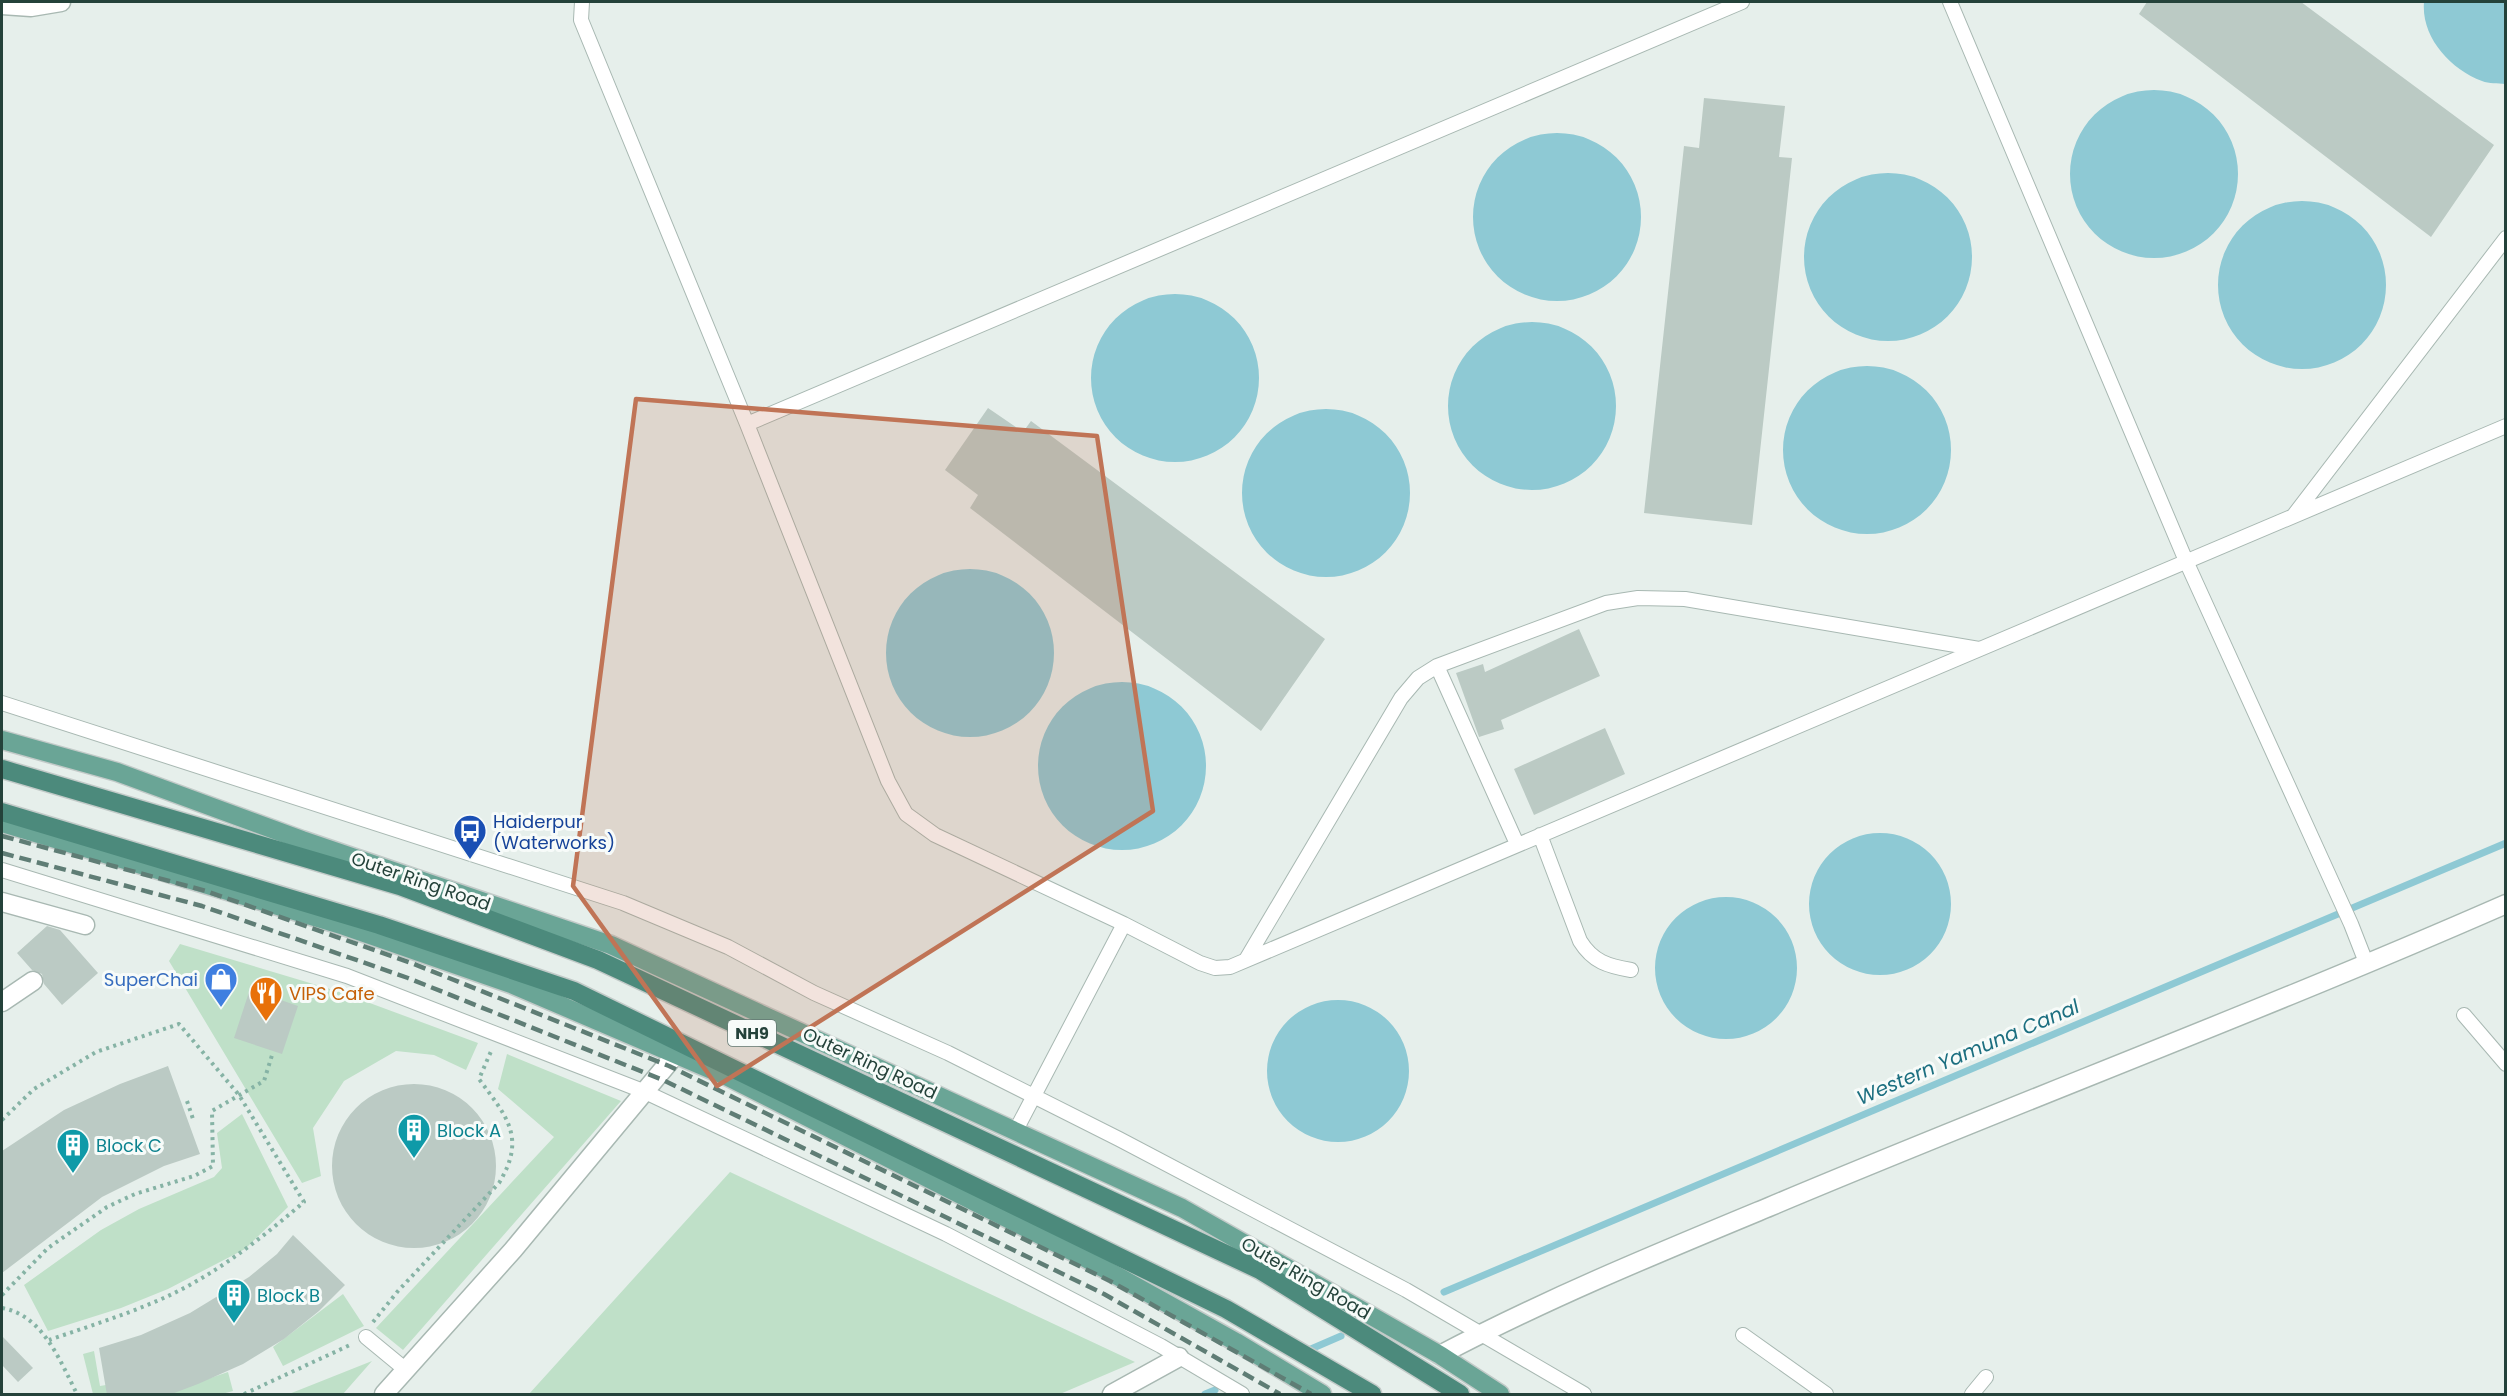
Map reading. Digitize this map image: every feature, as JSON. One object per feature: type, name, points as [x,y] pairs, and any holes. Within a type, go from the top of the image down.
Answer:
[{"type":"highway","name":"Outer Ring Road","points":[[2,769],[400,886],[598,960],[1260,1270],[1460,1395]]},
{"type":"highway","name":"NH9","points":[[2,812],[379,926],[574,992],[1226,1309],[1372,1395]]},
{"type":"main road","name":"Outer Ring Road","points":[[2,740],[117,772],[302,840],[611,945],[1182,1208],[1440,1355],[1500,1395]]},
{"type":"main road","points":[[2,823],[366,933],[511,984],[726,1076],[1085,1258],[1236,1342],[1322,1395]]},
{"type":"street","points":[[2,5],[31,7],[62,2]]},
{"type":"street","points":[[2,902],[85,925]]},
{"type":"street","points":[[1440,1355],[1482,1333],[1650,1257],[1875,1162],[2367,964],[2505,904]]},
{"type":"street","points":[[2,1002],[33,981]]},
{"type":"street","points":[[384,1395],[513,1250],[675,1054]]},
{"type":"street","points":[[1112,1395],[1179,1357]]},
{"type":"lane","points":[[582,2],[581,20],[747,423],[888,781],[906,814],[935,835],[1124,924],[1200,963],[1215,968],[1230,967],[2505,426]]},
{"type":"lane","points":[[747,423],[1742,2]]},
{"type":"lane","points":[[1950,2],[2186,561],[2367,964]]},
{"type":"lane","points":[[2294,516],[2505,238]]},
{"type":"lane","points":[[1247,958],[1401,699],[1418,678],[1437,666],[1606,603],[1638,598],[1686,599],[1980,649]]},
{"type":"lane","points":[[1437,666],[1517,844]]},
{"type":"lane","points":[[2,703],[623,903],[728,947],[814,993],[948,1053],[1034,1096],[1406,1290],[1584,1395]]},
{"type":"lane","points":[[1540,835],[1580,941],[1587,952],[1596,961],[1631,970]]},
{"type":"lane","points":[[2,870],[347,976],[643,1091],[946,1234],[1179,1357],[1242,1395]]},
{"type":"lane","points":[[1016,1130],[1124,924]]},
{"type":"lane","points":[[2463,1015],[2505,1064]]},
{"type":"lane","points":[[1743,1335],[1826,1395]]},
{"type":"lane","points":[[366,1337],[406,1370]]},
{"type":"lane","points":[[1972,1395],[1986,1377]]},
{"type":"path","points":[[2,1120],[34,1089],[96,1052],[179,1024],[239,1095],[304,1202],[256,1243],[213,1271],[154,1302],[49,1340]]},
{"type":"path","points":[[244,1395],[366,1337],[375,1319],[398,1291],[499,1183],[511,1164],[512,1137],[507,1117],[479,1079],[499,1035]]},
{"type":"path","points":[[2,1295],[48,1248],[107,1208],[135,1194],[194,1176],[213,1166],[212,1111],[264,1081],[273,1052]]},
{"type":"path","points":[[187,1101],[193,1119]]},
{"type":"path","points":[[184,1112],[190,1110]]},
{"type":"path","points":[[2,1308],[18,1311],[49,1340],[77,1395]]},
{"type":"highlighted area","points":[[636,399],[1097,436],[1153,811],[717,1086],[573,886]]},
{"type":"green space","points":[[180,944],[340,992],[478,1043],[466,1070],[434,1055],[396,1051],[344,1081],[313,1128],[321,1176],[302,1183],[169,961]]},
{"type":"green space","points":[[507,1054],[621,1101],[403,1350],[376,1328],[554,1137],[498,1089]]},
{"type":"green space","points":[[242,1114],[288,1207],[245,1249],[168,1289],[121,1308],[48,1331],[24,1285],[101,1230],[139,1209],[214,1177],[222,1168],[217,1133]]},
{"type":"green space","points":[[730,1172],[1135,1362],[1060,1394],[529,1394]]},
{"type":"green space","points":[[343,1294],[364,1326],[283,1366],[273,1347]]},
{"type":"green space","points":[[94,1351],[100,1386],[112,1384],[114,1394],[93,1394],[83,1354]]},
{"type":"green space","points":[[372,1361],[343,1394],[289,1394]]},
{"type":"green space","points":[[228,1372],[233,1391],[222,1394],[163,1394]]},
{"type":"water","points":[[2424,2],[2505,2],[2505,84],[2482,81],[2470,76],[2449,60],[2440,50],[2427,27]]},
{"type":"water","points":[[2154,90],[2186,96],[2201,104],[2213,115],[2224,127],[2232,142],[2238,174],[2232,206],[2224,221],[2213,233],[2201,244],[2186,252],[2154,258],[2122,252],[2107,244],[2095,233],[2084,221],[2076,206],[2070,174],[2076,142],[2084,127],[2095,115],[2107,104],[2122,96]]},
{"type":"water","points":[[1557,133],[1589,139],[1604,147],[1616,158],[1627,170],[1635,185],[1641,217],[1635,249],[1627,264],[1616,276],[1604,287],[1589,295],[1557,301],[1525,295],[1510,287],[1498,276],[1487,264],[1479,249],[1473,217],[1479,185],[1487,170],[1498,158],[1510,147],[1525,139]]},
{"type":"water","points":[[1888,173],[1920,179],[1935,187],[1947,198],[1958,210],[1966,225],[1972,257],[1966,289],[1958,304],[1947,316],[1935,327],[1920,335],[1888,341],[1856,335],[1841,327],[1829,316],[1818,304],[1810,289],[1804,257],[1810,225],[1818,210],[1829,198],[1841,187],[1856,179]]},
{"type":"water","points":[[2302,201],[2334,207],[2349,215],[2361,226],[2372,238],[2380,253],[2386,285],[2380,317],[2372,332],[2361,344],[2349,355],[2334,363],[2302,369],[2270,363],[2255,355],[2243,344],[2232,332],[2224,317],[2218,285],[2224,253],[2232,238],[2243,226],[2255,215],[2270,207]]},
{"type":"water","points":[[1175,294],[1207,300],[1222,308],[1234,319],[1245,331],[1253,346],[1259,378],[1253,410],[1245,425],[1234,437],[1222,448],[1207,456],[1175,462],[1143,456],[1128,448],[1116,437],[1105,425],[1097,410],[1091,378],[1097,346],[1105,331],[1116,319],[1128,308],[1143,300]]},
{"type":"water","points":[[1532,322],[1564,328],[1579,336],[1591,347],[1602,359],[1610,374],[1616,406],[1610,438],[1602,453],[1591,465],[1579,476],[1564,484],[1532,490],[1500,484],[1485,476],[1473,465],[1462,453],[1454,438],[1448,406],[1454,374],[1462,359],[1473,347],[1485,336],[1500,328]]},
{"type":"water","points":[[1867,366],[1899,372],[1914,380],[1926,391],[1937,403],[1945,418],[1951,450],[1945,482],[1937,497],[1926,509],[1914,520],[1899,528],[1867,534],[1835,528],[1820,520],[1808,509],[1797,497],[1789,482],[1783,450],[1789,418],[1797,403],[1808,391],[1820,380],[1835,372]]},
{"type":"water","points":[[1326,409],[1358,415],[1373,423],[1385,434],[1396,446],[1404,461],[1410,493],[1404,525],[1396,540],[1385,552],[1373,563],[1358,571],[1326,577],[1294,571],[1279,563],[1267,552],[1256,540],[1248,525],[1242,493],[1248,461],[1256,446],[1267,434],[1279,423],[1294,415]]},
{"type":"water","points":[[970,569],[1002,575],[1017,583],[1029,594],[1040,606],[1048,621],[1054,653],[1048,685],[1040,700],[1029,712],[1017,723],[1002,731],[970,737],[938,731],[923,723],[911,712],[900,700],[892,685],[886,653],[892,621],[900,606],[911,594],[923,583],[938,575]]},
{"type":"water","points":[[1122,682],[1154,688],[1169,696],[1181,707],[1192,719],[1200,734],[1206,766],[1200,798],[1192,813],[1181,825],[1169,836],[1154,844],[1122,850],[1090,844],[1075,836],[1063,825],[1052,813],[1044,798],[1038,766],[1044,734],[1052,719],[1063,707],[1075,696],[1090,688]]},
{"type":"water","points":[[1880,833],[1907,838],[1930,854],[1946,877],[1951,904],[1946,931],[1930,954],[1907,970],[1880,975],[1853,970],[1830,954],[1814,931],[1809,904],[1814,877],[1830,854],[1853,838]]},
{"type":"water","points":[[1726,897],[1753,902],[1776,918],[1792,941],[1797,968],[1792,995],[1776,1018],[1753,1034],[1726,1039],[1699,1034],[1676,1018],[1660,995],[1655,968],[1660,941],[1676,918],[1699,902]]},
{"type":"water","points":[[1338,1000],[1365,1005],[1388,1021],[1404,1044],[1409,1071],[1404,1098],[1388,1121],[1365,1137],[1338,1142],[1311,1137],[1288,1121],[1272,1098],[1267,1071],[1272,1044],[1288,1021],[1311,1005]]},
{"type":"building","points":[[2147,2],[2301,2],[2494,145],[2431,237],[2139,14]]},
{"type":"building","points":[[1704,98],[1785,106],[1779,157],[1792,158],[1752,525],[1644,513],[1684,146],[1699,148]]},
{"type":"building","points":[[988,408],[1023,432],[1031,421],[1325,639],[1261,731],[970,508],[978,495],[945,470]]},
{"type":"building","points":[[1579,629],[1600,676],[1501,720],[1504,729],[1479,737],[1456,673],[1483,664],[1485,672]]},
{"type":"building","points":[[1605,728],[1625,774],[1534,815],[1514,769]]},
{"type":"building","points":[[47,926],[60,930],[98,973],[62,1005],[44,984],[42,974],[32,970],[17,953]]},
{"type":"building","name":"VIPS Cafe","points":[[250,989],[298,1006],[282,1054],[234,1038]]},
{"type":"building","name":"Block C","points":[[168,1066],[200,1154],[164,1166],[102,1197],[2,1273],[2,1151],[64,1110],[120,1084]]},
{"type":"building","name":"Block A","points":[[414,1084],[445,1090],[472,1108],[490,1135],[496,1166],[490,1197],[472,1224],[445,1242],[414,1248],[383,1242],[356,1224],[338,1197],[332,1166],[338,1135],[356,1108],[383,1090]]},
{"type":"building","name":"Block B","points":[[293,1235],[345,1285],[319,1311],[284,1339],[243,1364],[198,1384],[169,1395],[107,1395],[99,1348],[141,1335],[190,1313],[249,1277],[277,1254]]},
{"type":"building","points":[[2,1336],[33,1368],[18,1382],[2,1365]]},
{"type":"waterway","name":"Western Yamuna Canal","points":[[1444,1292],[2506,843]]},
{"type":"waterway","name":"Western Yamuna Canal","points":[[1304,1352],[1341,1336]]},
{"type":"waterway","name":"Western Yamuna Canal","points":[[1205,1394],[1215,1390]]},
{"type":"railway","points":[[2,836],[206,891],[414,964],[669,1066],[1110,1281],[1311,1394]]},
{"type":"railway","points":[[2,853],[202,906],[408,978],[663,1080],[1104,1294],[1280,1394]]},
{"type":"place","name":"Haiderpur (Waterworks)","points":[[470,860]]},
{"type":"place","name":"SuperChai","points":[[221,1008]]},
{"type":"place","name":"VIPS Cafe","points":[[266,1022]]},
{"type":"place","name":"Block A","points":[[414,1159]]},
{"type":"place","name":"Block C","points":[[73,1174]]},
{"type":"place","name":"Block B","points":[[234,1324]]}]
